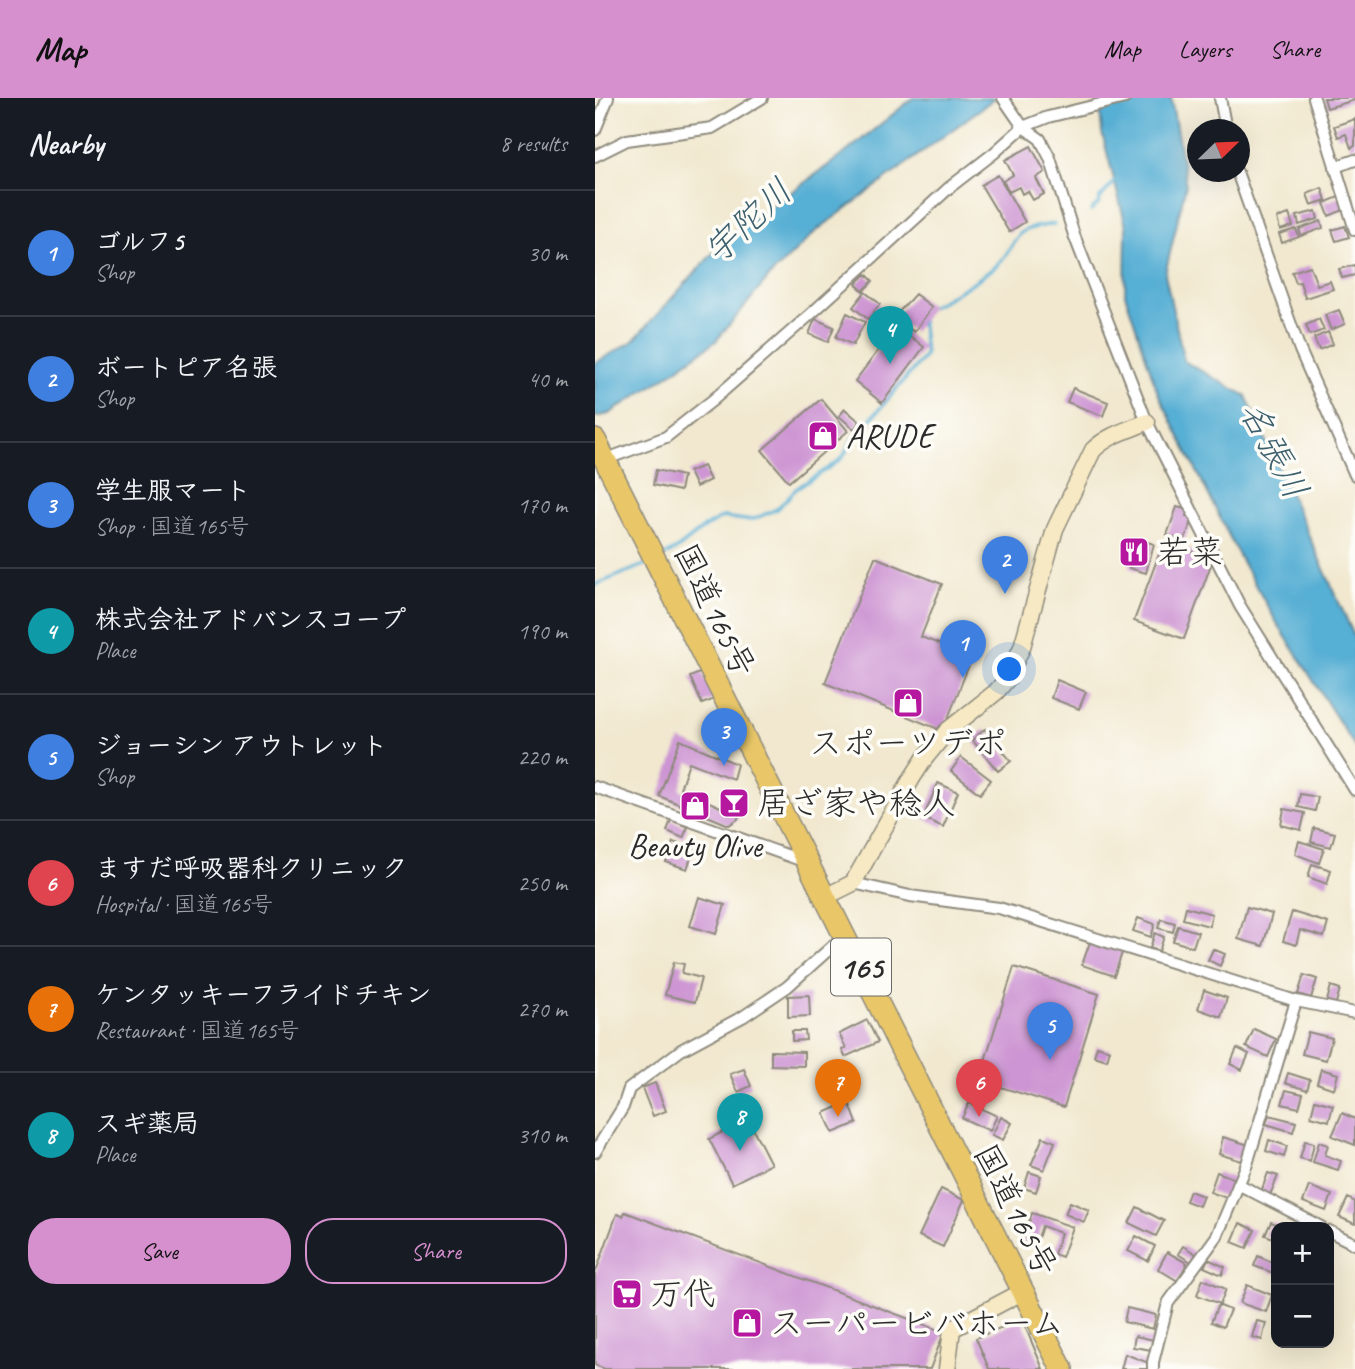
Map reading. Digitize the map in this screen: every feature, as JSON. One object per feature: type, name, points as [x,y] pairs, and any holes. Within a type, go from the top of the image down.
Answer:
[{"type":"highway","name":"国道165号","points":[[598,453],[845,935],[1062,1369]]},
{"type":"street","points":[[595,130],[608,98]]},
{"type":"street","points":[[595,156],[627,140],[712,128],[762,98]]},
{"type":"street","points":[[1003,98],[1023,127],[1040,139],[1050,158],[1074,235],[1147,422],[1240,606],[1355,790]]},
{"type":"street","points":[[598,453],[666,437],[713,400],[950,187],[1023,127],[1048,117],[1125,98]]},
{"type":"street","points":[[1220,98],[1224,119]]},
{"type":"street","points":[[1314,98],[1355,230]]},
{"type":"street","points":[[1335,167],[1355,160]]},
{"type":"street","points":[[1241,182],[1300,350],[1355,475]]},
{"type":"street","points":[[825,897],[853,883],[912,778],[947,731],[996,692],[1008,678],[1022,648],[1055,530],[1093,450],[1110,436],[1147,422]]},
{"type":"street","points":[[595,787],[805,861]]},
{"type":"street","points":[[853,883],[910,896],[999,908],[1296,1001],[1355,1013]]},
{"type":"street","points":[[595,1152],[623,1107],[629,1089],[681,1050],[744,1016],[787,988],[845,935]]},
{"type":"street","points":[[1163,1369],[1153,1365],[1168,1303],[1217,1236],[1247,1164],[1296,1001]]},
{"type":"street","points":[[1238,1184],[1311,1222]]},
{"type":"street","points":[[1334,1234],[1355,1244]]},
{"type":"street","points":[[947,1369],[952,1329],[1022,1292]]},
{"type":"water","points":[[913,98],[995,98],[816,231],[769,277],[716,341],[609,414],[595,417],[595,363],[633,341],[723,242],[845,153]]},
{"type":"water","points":[[1099,98],[1171,98],[1186,185],[1165,274],[1184,361],[1246,396],[1355,638],[1355,747],[1277,623],[1240,558],[1158,393],[1125,294],[1126,226],[1102,133]]},
{"type":"building","points":[[1324,98],[1355,98],[1355,100],[1327,108]]},
{"type":"building","points":[[1355,119],[1355,146],[1351,148],[1346,134],[1338,137],[1334,126]]},
{"type":"building","points":[[1031,146],[1045,172],[1036,178],[1044,194],[1033,200],[1028,191],[1022,194],[1019,187],[1009,192],[1003,181],[1013,175],[1005,160]]},
{"type":"building","points":[[998,175],[1025,222],[1009,232],[981,185]]},
{"type":"building","points":[[1322,188],[1326,200],[1311,205],[1307,194]]},
{"type":"building","points":[[1341,196],[1346,209],[1329,216],[1324,203]]},
{"type":"building","points":[[1316,211],[1318,219],[1299,225],[1297,216]]},
{"type":"building","points":[[1289,214],[1293,226],[1280,230],[1277,218]]},
{"type":"building","points":[[1321,221],[1323,228],[1301,236],[1299,229]]},
{"type":"building","points":[[1345,226],[1349,237],[1336,241],[1332,230]]},
{"type":"building","points":[[1296,229],[1299,237],[1282,243],[1279,234]]},
{"type":"building","points":[[1355,265],[1355,275],[1342,278],[1339,269]]},
{"type":"building","points":[[1310,266],[1317,285],[1330,281],[1333,289],[1305,298],[1300,282],[1296,283],[1292,272]]},
{"type":"building","points":[[866,274],[873,281],[863,291],[856,284]]},
{"type":"building","points":[[865,292],[880,304],[868,319],[853,307]]},
{"type":"building","points":[[915,294],[932,307],[914,332],[894,317]]},
{"type":"building","points":[[1339,310],[1345,324],[1331,330],[1325,315]]},
{"type":"building","points":[[847,313],[865,322],[853,345],[836,337]]},
{"type":"building","points":[[815,319],[834,327],[828,342],[809,334]]},
{"type":"building","points":[[1319,319],[1324,330],[1310,335],[1306,325]]},
{"type":"building","points":[[897,326],[924,347],[882,403],[855,381]]},
{"type":"building","points":[[1328,332],[1333,344],[1319,350],[1314,338]]},
{"type":"building","points":[[1073,388],[1108,402],[1103,416],[1067,402]]},
{"type":"building","points":[[821,399],[848,431],[789,482],[762,450]]},
{"type":"building","points":[[845,409],[860,422],[854,429],[839,416]]},
{"type":"building","points":[[703,466],[710,480],[696,487],[689,472]]},
{"type":"building","points":[[656,470],[683,476],[680,491],[653,485]]},
{"type":"building","points":[[1177,507],[1188,510],[1186,516],[1193,518],[1184,541],[1167,535]]},
{"type":"building","points":[[1137,539],[1154,544],[1146,573],[1129,568]]},
{"type":"building","points":[[1164,541],[1213,559],[1184,639],[1134,621]]},
{"type":"building","points":[[875,557],[942,584],[921,637],[972,657],[943,731],[825,683]]},
{"type":"building","points":[[702,672],[715,699],[702,704],[690,677]]},
{"type":"building","points":[[1057,680],[1086,692],[1079,709],[1051,698]]},
{"type":"building","points":[[985,729],[1011,761],[998,771],[972,740]]},
{"type":"building","points":[[680,740],[737,764],[733,779],[689,762],[680,789],[725,809],[729,793],[742,798],[738,819],[729,825],[659,796]]},
{"type":"building","points":[[961,757],[991,780],[980,794],[951,771]]},
{"type":"building","points":[[938,783],[958,792],[943,827],[923,818]]},
{"type":"building","points":[[1300,794],[1318,797],[1315,811],[1298,807]]},
{"type":"building","points":[[1284,809],[1305,813],[1301,830],[1281,825]]},
{"type":"building","points":[[671,820],[688,827],[683,838],[667,831]]},
{"type":"building","points":[[1314,828],[1335,833],[1331,847],[1311,842]]},
{"type":"building","points":[[1299,841],[1324,849],[1319,863],[1295,854]]},
{"type":"building","points":[[673,842],[694,849],[687,869],[666,862]]},
{"type":"building","points":[[1312,864],[1331,870],[1327,884],[1308,877]]},
{"type":"building","points":[[699,897],[725,905],[716,934],[690,926]]},
{"type":"building","points":[[1186,907],[1212,914],[1209,926],[1183,919]]},
{"type":"building","points":[[1247,907],[1272,914],[1263,946],[1238,939]]},
{"type":"building","points":[[1292,912],[1328,923],[1324,937],[1300,930],[1296,945],[1283,941]]},
{"type":"building","points":[[1138,918],[1155,924],[1151,937],[1133,931]]},
{"type":"building","points":[[1161,919],[1175,923],[1173,932],[1158,928]]},
{"type":"building","points":[[1178,926],[1198,932],[1193,947],[1173,941]]},
{"type":"building","points":[[1155,933],[1164,937],[1159,951],[1150,948]]},
{"type":"building","points":[[1091,939],[1123,950],[1114,976],[1082,965]]},
{"type":"building","points":[[1213,949],[1225,954],[1220,966],[1208,960]]},
{"type":"building","points":[[674,962],[684,964],[682,973],[701,978],[695,1002],[665,995]]},
{"type":"building","points":[[1014,967],[1099,994],[1064,1107],[979,1080]]},
{"type":"building","points":[[1304,975],[1317,979],[1311,998],[1298,994]]},
{"type":"building","points":[[1331,986],[1340,989],[1336,1003],[1327,1001]]},
{"type":"building","points":[[1204,990],[1227,998],[1221,1017],[1198,1009]]},
{"type":"building","points":[[809,995],[810,1016],[788,1017],[788,996]]},
{"type":"building","points":[[867,1020],[878,1042],[845,1057],[842,1050],[846,1048],[839,1034]]},
{"type":"building","points":[[1254,1029],[1276,1039],[1268,1057],[1246,1047]]},
{"type":"building","points":[[792,1031],[805,1031],[806,1040],[792,1041]]},
{"type":"building","points":[[1308,1032],[1332,1038],[1326,1060],[1302,1054]]},
{"type":"building","points":[[1097,1046],[1110,1050],[1107,1060],[1094,1056]]},
{"type":"building","points":[[1237,1048],[1249,1054],[1242,1070],[1230,1064]]},
{"type":"building","points":[[771,1051],[804,1052],[804,1066],[771,1065]]},
{"type":"building","points":[[744,1069],[751,1086],[738,1092],[730,1074]]},
{"type":"building","points":[[1321,1069],[1338,1074],[1334,1089],[1317,1083]]},
{"type":"building","points":[[1288,1073],[1310,1080],[1307,1090],[1285,1083]]},
{"type":"building","points":[[655,1083],[666,1111],[653,1116],[642,1088]]},
{"type":"building","points":[[1286,1090],[1303,1094],[1299,1108],[1282,1104]]},
{"type":"building","points":[[1315,1100],[1333,1105],[1329,1121],[1311,1116]]},
{"type":"building","points":[[849,1102],[857,1123],[833,1133],[824,1113]]},
{"type":"building","points":[[969,1103],[997,1116],[990,1131],[962,1118]]},
{"type":"building","points":[[1342,1113],[1355,1119],[1355,1145],[1332,1136]]},
{"type":"building","points":[[1269,1115],[1296,1122],[1293,1132],[1266,1124]]},
{"type":"building","points":[[1001,1117],[1012,1123],[1003,1140],[992,1135]]},
{"type":"building","points":[[748,1119],[771,1164],[732,1184],[709,1139]]},
{"type":"building","points":[[1043,1137],[1055,1142],[1044,1170],[1031,1165]]},
{"type":"building","points":[[1223,1137],[1249,1145],[1245,1162],[1219,1154]]},
{"type":"building","points":[[1269,1140],[1287,1146],[1284,1157],[1266,1151]]},
{"type":"building","points":[[1305,1141],[1314,1143],[1310,1161],[1300,1158]]},
{"type":"building","points":[[1319,1142],[1328,1145],[1325,1155],[1341,1161],[1338,1170],[1313,1162]]},
{"type":"building","points":[[1029,1172],[1041,1176],[1036,1192],[1024,1188]]},
{"type":"building","points":[[1217,1172],[1236,1179],[1229,1199],[1210,1192]]},
{"type":"building","points":[[1268,1173],[1278,1176],[1270,1195],[1261,1192]]},
{"type":"building","points":[[1309,1186],[1332,1195],[1326,1211],[1303,1202]]},
{"type":"building","points":[[941,1189],[964,1200],[943,1247],[919,1236]]},
{"type":"building","points":[[1190,1191],[1203,1196],[1199,1206],[1186,1201]]},
{"type":"building","points":[[1348,1198],[1355,1202],[1355,1224],[1339,1217]]},
{"type":"building","points":[[1070,1202],[1089,1210],[1084,1222],[1065,1214]]},
{"type":"building","points":[[1137,1207],[1164,1221],[1156,1236],[1129,1223]]},
{"type":"building","points":[[625,1212],[944,1332],[930,1369],[605,1369],[595,1365],[595,1274],[617,1214],[623,1216]]},
{"type":"building","points":[[1032,1213],[1073,1227],[1062,1257],[1054,1254],[1061,1233],[1042,1226],[1035,1247],[1022,1243]]},
{"type":"building","points":[[1271,1222],[1271,1237],[1265,1235]]},
{"type":"building","points":[[1240,1223],[1255,1230],[1247,1248],[1232,1242]]},
{"type":"building","points":[[1136,1236],[1155,1246],[1148,1261],[1128,1251]]},
{"type":"building","points":[[1183,1246],[1196,1254],[1191,1262],[1178,1254]]},
{"type":"building","points":[[1167,1252],[1187,1263],[1178,1281],[1158,1269]]},
{"type":"building","points":[[1258,1256],[1271,1262],[1271,1272],[1254,1266]]},
{"type":"building","points":[[1208,1259],[1225,1267],[1222,1275],[1204,1267]]},
{"type":"building","points":[[1203,1279],[1226,1289],[1220,1304],[1197,1295]]},
{"type":"building","points":[[1247,1285],[1271,1295],[1266,1312],[1240,1303]]},
{"type":"building","points":[[1218,1305],[1230,1310],[1223,1327],[1211,1322]]},
{"type":"building","points":[[1127,1308],[1156,1315],[1153,1329],[1124,1322]]},
{"type":"building","points":[[1022,1319],[1043,1369],[989,1369],[976,1338]]},
{"type":"building","points":[[1257,1321],[1266,1323],[1262,1340],[1252,1337]]},
{"type":"building","points":[[1135,1336],[1154,1340],[1152,1350],[1133,1347]]},
{"type":"building","points":[[1125,1354],[1149,1363],[1147,1369],[1121,1369]]},
{"type":"waterway","points":[[1091,211],[1116,180]]},
{"type":"waterway","points":[[929,308],[995,267],[1022,232],[1033,227],[1054,224]]},
{"type":"waterway","points":[[662,557],[723,517],[754,519],[777,509],[796,489],[843,457],[851,442],[924,357],[921,319]]},
{"type":"waterway","points":[[595,585],[649,563]]},
{"type":"place","name":"株式会社アドバンスコープ","points":[[890,364]]},
{"type":"place","name":"ARUDE","points":[[823,436]]},
{"type":"place","name":"若菜","points":[[1134,552]]},
{"type":"place","name":"ボートピア名張","points":[[1005,594]]},
{"type":"place","name":"ゴルフ5","points":[[963,678]]},
{"type":"place","name":"スポーツデポ","points":[[908,703]]},
{"type":"place","name":"学生服マート","points":[[724,766]]},
{"type":"place","name":"居ざ家や稔人","points":[[734,803]]},
{"type":"place","name":"Beauty Olive","points":[[695,806]]},
{"type":"place","name":"ジョーシン アウトレット","points":[[1050,1060]]},
{"type":"place","name":"ケンタッキーフライドチキン","points":[[838,1117]]},
{"type":"place","name":"ますだ呼吸器科クリニック","points":[[979,1117]]},
{"type":"place","name":"スギ薬局","points":[[740,1151]]},
{"type":"place","name":"万代","points":[[627,1294]]},
{"type":"place","name":"スーパービバホーム","points":[[747,1323]]},
{"type":"water label","name":"宇陀川","points":[[748,221]]},
{"type":"water label","name":"名張川","points":[[1274,450]]}]
